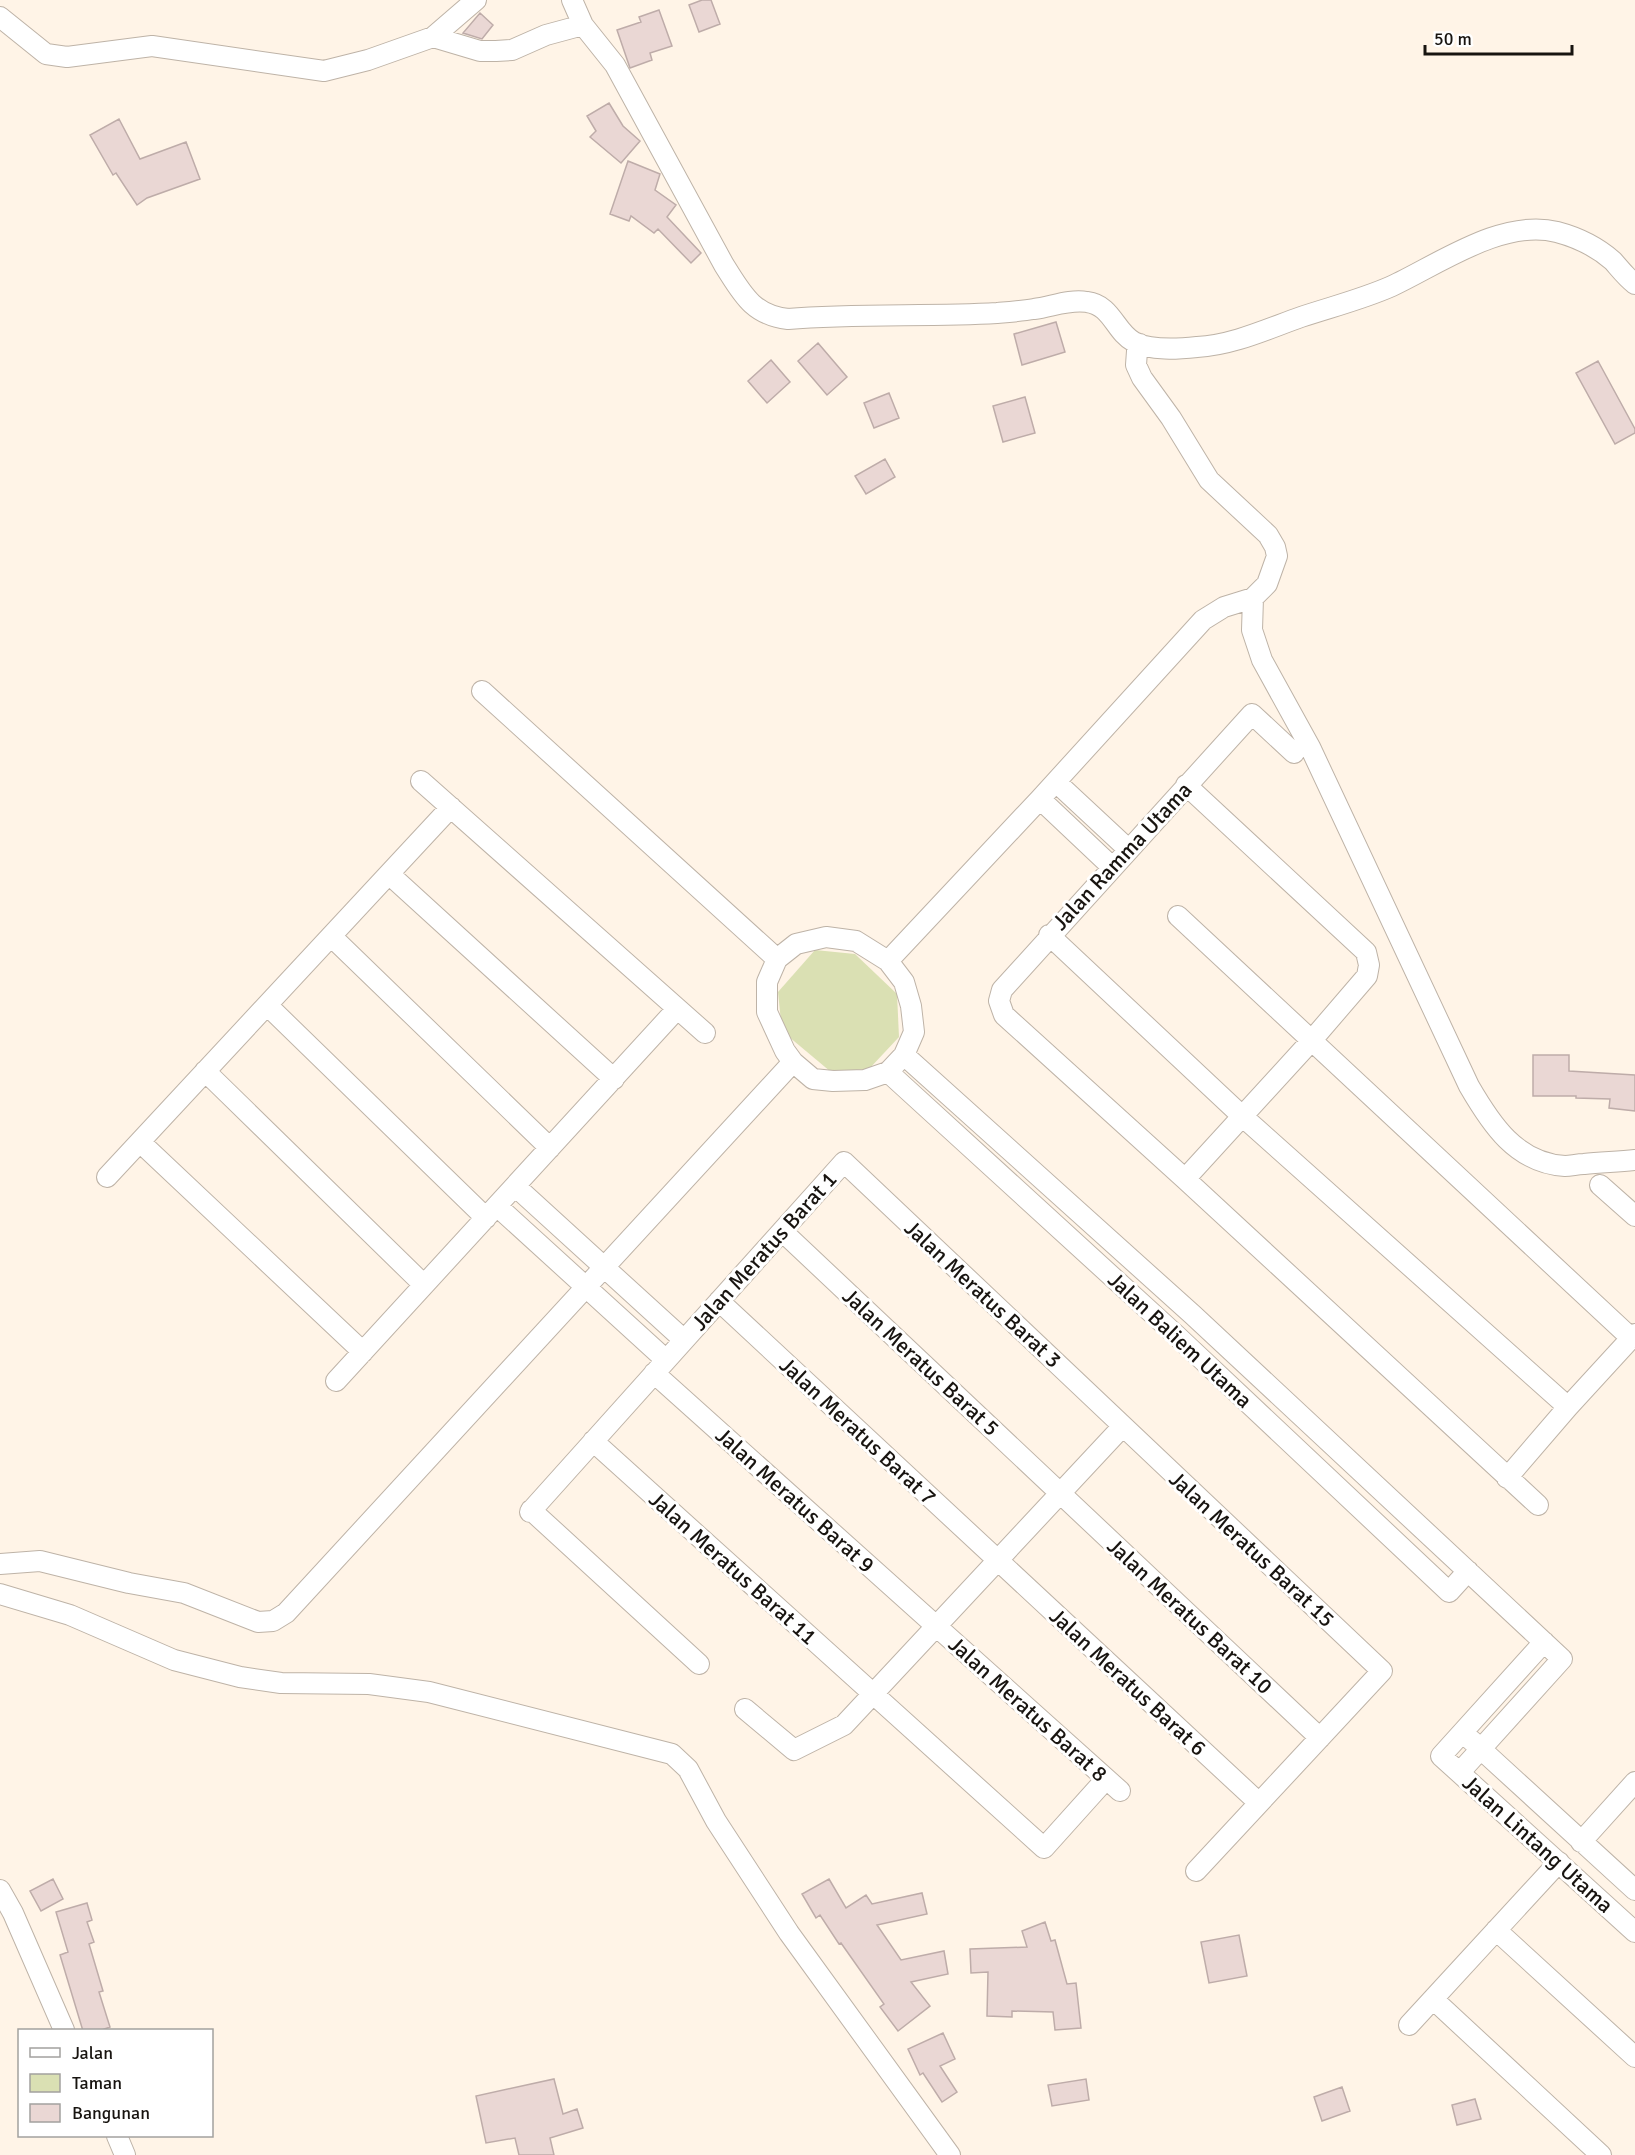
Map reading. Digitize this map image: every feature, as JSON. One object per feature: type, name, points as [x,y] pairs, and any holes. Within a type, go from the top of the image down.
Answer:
[{"type":"street","points":[[0,18],[46,54],[67,57],[152,46],[324,71],[368,60],[433,37],[476,0]]},
{"type":"street","points":[[578,1],[583,25],[615,65],[724,265],[744,296],[759,311],[775,318],[953,315],[1034,309],[1072,302],[1087,302],[1096,304],[1112,317],[1122,333],[1135,343],[1154,347],[1197,347],[1228,342],[1390,287],[1471,246],[1515,230],[1535,228],[1557,232],[1582,241],[1605,256],[1635,284]]},
{"type":"street","points":[[433,37],[480,51],[504,51],[512,50],[546,35],[583,25]]},
{"type":"street","points":[[888,961],[1056,782],[1203,620],[1224,607],[1253,598],[1267,584],[1273,571],[1277,556],[1268,535],[1209,480],[1171,418],[1142,378],[1136,365],[1140,344]]},
{"type":"street","points":[[1253,598],[1252,630],[1262,660],[1310,747],[1469,1086],[1488,1119],[1507,1142],[1551,1164],[1567,1166],[1635,1160]]},
{"type":"street","points":[[482,691],[777,959]]},
{"type":"street","name":"Jalan Ramma Utama","points":[[1185,1179],[1004,1015],[999,1001],[1002,990],[1049,935],[1252,714],[1294,753]]},
{"type":"street","points":[[421,781],[705,1033]]},
{"type":"street","points":[[1056,782],[1128,849]]},
{"type":"street","points":[[1186,785],[1366,952],[1369,965],[1367,976],[1312,1040],[1185,1179],[1538,1505]]},
{"type":"street","points":[[1040,799],[1112,867]]},
{"type":"street","points":[[107,1177],[451,807]]},
{"type":"street","points":[[389,874],[614,1079]]},
{"type":"street","points":[[1178,916],[1633,1336],[1507,1478]]},
{"type":"street","points":[[1049,935],[1242,1116],[1568,1407]]},
{"type":"street","points":[[331,936],[550,1148]]},
{"type":"street","points":[[826,936],[856,941],[888,961],[904,982],[911,1006],[914,1032],[904,1055],[888,1072],[865,1080],[813,1079],[793,1062],[785,1051],[766,1012],[767,982],[777,959],[796,944],[826,936]]},
{"type":"street","name":"Jalan Meratus Barat 9","points":[[267,1005],[491,1212],[586,1288],[660,1367],[936,1626]]},
{"type":"street","points":[[336,1381],[677,1009]]},
{"type":"street","name":"Jalan Baliem Utama","points":[[904,1055],[1193,1315],[1562,1659],[1481,1749]]},
{"type":"street","points":[[0,1564],[40,1561],[129,1583],[184,1593],[258,1622],[273,1622],[286,1613],[793,1062]]},
{"type":"street","points":[[206,1071],[424,1285]]},
{"type":"street","name":"Jalan Baliem Utama","points":[[888,1072],[1176,1335],[1449,1592],[1468,1571]]},
{"type":"street","points":[[140,1142],[363,1352]]},
{"type":"street","name":"Jalan Meratus Barat 1","points":[[699,1664],[531,1511],[844,1162]]},
{"type":"street","name":"Jalan Meratus Barat 3","points":[[844,1162],[1123,1426]]},
{"type":"street","points":[[1600,1185],[1635,1216]]},
{"type":"street","points":[[514,1186],[684,1340]]},
{"type":"street","name":"Jalan Meratus Barat 5","points":[[782,1231],[1060,1493]]},
{"type":"street","name":"Jalan Meratus Barat 7","points":[[719,1301],[998,1560]]},
{"type":"street","points":[[745,1709],[794,1750],[844,1725],[1123,1426]]},
{"type":"street","name":"Jalan Meratus Barat 15","points":[[1123,1426],[1382,1671],[1320,1738]]},
{"type":"street","name":"Jalan Meratus Barat 11","points":[[593,1441],[1044,1848]]},
{"type":"street","name":"Jalan Meratus Barat 10","points":[[1060,1493],[1320,1738]]},
{"type":"street","name":"Jalan Meratus Barat 6","points":[[998,1560],[1259,1803]]},
{"type":"street","points":[[0,1594],[79,1618],[174,1660],[240,1677],[281,1683],[369,1684],[429,1692],[672,1754],[688,1769],[716,1821],[789,1933],[950,2155]]},
{"type":"street","name":"Jalan Meratus Barat 8","points":[[936,1626],[1113,1785],[1044,1848]]},
{"type":"street","points":[[1462,1733],[1544,1642]]},
{"type":"street","name":"Jalan Lintang Utama","points":[[1635,1890],[1462,1733],[1442,1755],[1635,1932]]},
{"type":"street","points":[[1196,1871],[1320,1738]]},
{"type":"street","points":[[1460,1772],[1481,1749]]},
{"type":"street","points":[[1581,1842],[1635,1782]]},
{"type":"street","points":[[1409,2025],[1559,1862]]},
{"type":"street","points":[[0,1890],[13,1913],[63,2029]]},
{"type":"street","points":[[1496,1930],[1635,2057]]},
{"type":"street","points":[[1433,1999],[1601,2155]]},
{"type":"street","points":[[117,2137],[125,2155]]},
{"type":"green space","points":[[815,950],[855,954],[897,994],[899,1037],[869,1069],[831,1072],[782,1031],[778,992]]},
{"type":"building","points":[[702,0],[711,0],[720,24],[699,32],[689,5]]},
{"type":"building","points":[[659,10],[672,46],[650,53],[652,60],[630,68],[617,30],[641,22],[639,17]]},
{"type":"building","points":[[480,13],[493,25],[482,39],[463,33]]},
{"type":"building","points":[[609,103],[623,126],[640,141],[621,163],[590,137],[596,131],[587,116]]},
{"type":"building","points":[[119,119],[140,159],[186,142],[200,179],[147,198],[137,205],[116,173],[113,175],[90,135]]},
{"type":"building","points":[[628,161],[660,174],[655,190],[676,205],[667,217],[701,253],[691,263],[658,229],[654,233],[631,216],[629,221],[610,214]]},
{"type":"building","points":[[1056,322],[1065,352],[1022,365],[1014,334]]},
{"type":"building","points":[[818,343],[847,377],[827,395],[798,361]]},
{"type":"building","points":[[771,360],[790,382],[767,403],[748,381]]},
{"type":"building","points":[[1598,361],[1635,429],[1635,433],[1615,444],[1576,373]]},
{"type":"building","points":[[889,393],[899,418],[874,428],[864,403]]},
{"type":"building","points":[[1025,397],[1035,433],[1003,442],[993,406]]},
{"type":"building","points":[[885,459],[895,477],[866,494],[855,476]]},
{"type":"building","points":[[1533,1055],[1569,1055],[1569,1071],[1635,1075],[1635,1111],[1609,1108],[1610,1099],[1533,1096]]},
{"type":"building","points":[[53,1879],[63,1899],[41,1911],[30,1891]]},
{"type":"building","points":[[829,1879],[846,1908],[866,1895],[872,1904],[922,1893],[927,1914],[877,1925],[901,1960],[944,1951],[948,1974],[911,1982],[930,2006],[898,2031],[880,2007],[884,2004],[820,1915],[816,1918],[802,1894]]},
{"type":"building","points":[[87,1903],[92,1920],[87,1922],[94,1942],[89,1944],[103,1991],[99,1992],[110,2027],[82,2029],[60,1955],[68,1952],[56,1912]]},
{"type":"building","points":[[1045,1922],[1051,1941],[1055,1940],[1067,1984],[1076,1983],[1081,2028],[1055,2030],[1053,2012],[1012,2011],[1012,2017],[987,2016],[988,1972],[971,1973],[970,1949],[1027,1947],[1022,1931]]},
{"type":"building","points":[[1239,1935],[1247,1976],[1209,1983],[1201,1942]]},
{"type":"building","points":[[943,2033],[955,2059],[940,2066],[957,2092],[942,2102],[923,2073],[920,2075],[908,2049]]},
{"type":"building","points":[[554,2079],[563,2114],[577,2109],[583,2128],[550,2138],[554,2155],[519,2155],[515,2138],[486,2143],[476,2096]]},
{"type":"building","points":[[1086,2079],[1089,2100],[1052,2106],[1048,2085]]},
{"type":"building","points":[[1342,2087],[1350,2111],[1322,2121],[1314,2097]]},
{"type":"building","points":[[1475,2099],[1481,2119],[1457,2125],[1452,2105]]}]
